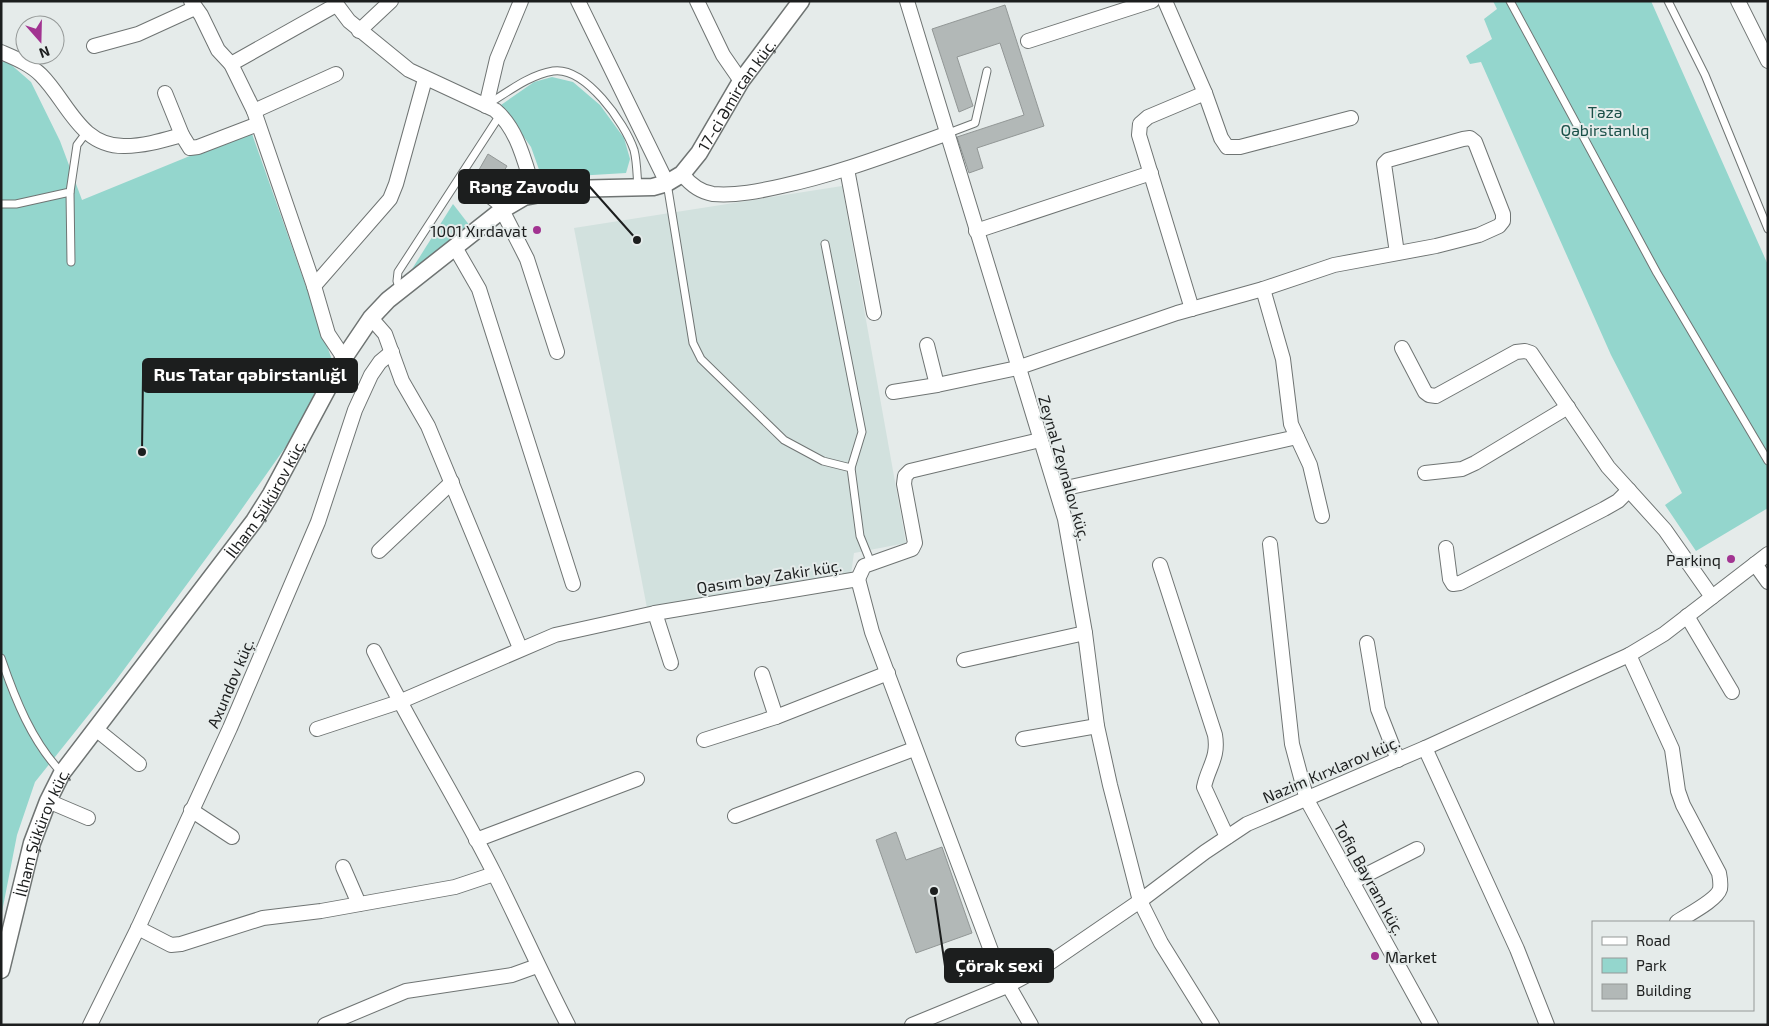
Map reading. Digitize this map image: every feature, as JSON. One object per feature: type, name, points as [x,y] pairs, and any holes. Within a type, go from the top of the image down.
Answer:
[{"type":"street","points":[[360,31],[391,1]]},
{"type":"street","points":[[486,106],[498,59],[521,1]]},
{"type":"street","points":[[578,1],[667,183]]},
{"type":"street","points":[[697,1],[723,55],[741,81]]},
{"type":"street","name":"17-ci Əmircan küç.","points":[[667,183],[682,174],[699,153],[741,81],[801,1]]},
{"type":"street","name":"Zeynal Zeynalov küç.","points":[[907,1],[1017,368],[1057,490],[1072,557],[1085,633],[1097,726],[1140,901],[1161,943],[1212,1025]]},
{"type":"street","points":[[1028,41],[1152,1]]},
{"type":"street","points":[[1165,1],[1221,138],[1227,146],[1240,147],[1351,118]]},
{"type":"street","points":[[1738,1],[1768,61]]},
{"type":"street","points":[[231,64],[335,3],[360,31],[409,70],[501,114],[516,137],[535,194]]},
{"type":"street","points":[[94,46],[138,34],[193,4],[218,50],[231,64],[256,118],[314,286],[328,334],[344,358]]},
{"type":"street","points":[[1,52],[18,58],[39,73],[86,133],[110,144],[125,146],[153,143],[182,135]]},
{"type":"street","points":[[164,93],[182,135],[190,148],[198,147],[256,118],[336,74]]},
{"type":"street","points":[[314,286],[390,198],[396,184],[426,79]]},
{"type":"street","points":[[1192,309],[1139,135],[1140,124],[1148,117],[1204,93]]},
{"type":"street","points":[[682,174],[700,190],[712,194],[732,194],[817,178],[946,134]]},
{"type":"street","points":[[894,392],[937,386],[1017,368],[1192,309],[1263,289],[1334,265],[1436,246],[1479,234],[1499,226],[1503,221],[1503,214],[1475,142],[1470,138],[1388,160],[1384,164],[1397,253]]},
{"type":"street","points":[[847,169],[874,313]]},
{"type":"street","points":[[976,231],[1151,173]]},
{"type":"street","name":"İlham Şükürov küç.","points":[[1,970],[32,843],[48,801],[62,773],[254,521],[271,494],[344,358],[371,318],[400,291],[456,249],[502,210],[524,198],[535,194],[567,189],[638,188],[667,183]]},
{"type":"street","points":[[502,210],[527,259],[557,352]]},
{"type":"street","points":[[456,249],[479,288],[574,584]]},
{"type":"street","points":[[1263,289],[1283,359],[1290,416],[1310,465],[1322,516]]},
{"type":"street","points":[[371,318],[385,334],[402,381],[428,426],[520,648]]},
{"type":"street","points":[[927,345],[937,386]]},
{"type":"street","points":[[1402,348],[1425,392],[1436,396],[1516,352],[1524,350],[1530,353],[1608,467],[1665,530],[1712,597]]},
{"type":"street","name":"Axundov küç.","points":[[90,1025],[138,928],[230,728],[318,522],[355,410],[370,375],[380,362],[392,352]]},
{"type":"street","points":[[1425,473],[1462,469],[1568,407]]},
{"type":"street","points":[[1057,490],[1297,437]]},
{"type":"street","points":[[858,579],[864,566],[912,549],[915,543],[904,484],[905,476],[910,471],[1040,440]]},
{"type":"street","points":[[379,551],[452,482]]},
{"type":"street","points":[[1446,548],[1450,579],[1453,584],[1460,583],[1618,501],[1628,490]]},
{"type":"street","name":"Tofiq Bayram küç.","points":[[1270,544],[1292,744],[1307,800],[1431,1025]]},
{"type":"street","name":"Nazim Kırxlarov küç.","points":[[912,1025],[1007,986],[1048,964],[1247,824],[1398,760],[1629,655],[1686,616],[1768,554]]},
{"type":"street","points":[[1755,564],[1768,582]]},
{"type":"street","points":[[1160,565],[1217,746],[1214,763],[1204,787],[1227,837]]},
{"type":"street","name":"Qasım bəy Zakir küç.","points":[[318,728],[399,702],[520,648],[578,628],[655,613],[858,579],[872,632],[914,749],[996,964],[1031,1025]]},
{"type":"street","points":[[655,613],[671,664]]},
{"type":"street","points":[[1686,616],[1732,692]]},
{"type":"street","points":[[964,660],[1085,633]]},
{"type":"street","points":[[1367,643],[1378,709],[1398,760]]},
{"type":"street","points":[[374,651],[399,702],[494,874],[537,966],[568,1025]]},
{"type":"street","points":[[1629,655],[1669,741],[1683,805],[1719,873],[1721,882],[1720,890],[1713,898],[1678,921]]},
{"type":"street","points":[[704,740],[776,717],[888,673]]},
{"type":"street","points":[[762,674],[776,717]]},
{"type":"street","points":[[1023,738],[1097,726]]},
{"type":"street","points":[[96,730],[139,764]]},
{"type":"street","points":[[1425,748],[1517,949],[1547,1025]]},
{"type":"street","points":[[735,816],[914,749]]},
{"type":"street","points":[[476,840],[637,779]]},
{"type":"street","points":[[48,801],[88,818]]},
{"type":"street","points":[[192,810],[232,837]]},
{"type":"street","points":[[1352,882],[1417,849]]},
{"type":"street","points":[[343,867],[359,904]]},
{"type":"street","points":[[138,928],[171,945],[263,918],[321,911],[455,887],[494,874]]},
{"type":"street","points":[[324,1025],[406,991],[512,975],[537,966]]},
{"type":"lane","points":[[1510,1],[1657,273],[1768,461]]},
{"type":"lane","points":[[1668,1],[1705,75],[1768,229]]},
{"type":"lane","points":[[486,106],[541,74],[566,71],[577,77],[602,99],[626,128],[634,152],[638,188]]},
{"type":"lane","points":[[946,134],[975,122],[987,71]]},
{"type":"lane","points":[[400,291],[397,281],[398,272],[501,114]]},
{"type":"lane","points":[[71,262],[70,192],[77,145],[86,133]]},
{"type":"lane","points":[[667,183],[693,343],[701,359],[784,440],[823,461],[851,468]]},
{"type":"lane","points":[[471,186],[502,210]]},
{"type":"lane","points":[[1,204],[16,204],[70,192]]},
{"type":"lane","points":[[825,244],[862,432],[851,468],[860,536],[871,563]]},
{"type":"lane","points":[[1,658],[11,689],[45,754],[62,773]]},
{"type":"shaded area","points":[[842,186],[906,543],[854,553],[851,574],[647,608],[574,228]]},
{"type":"green space","name":"Təzə Qəbirstanlıq","points":[[1493,1],[1651,1],[1768,265],[1768,508],[1696,551],[1665,505],[1682,493],[1611,355],[1481,62],[1470,64],[1466,56],[1492,39],[1484,19],[1497,9]]},
{"type":"green space","points":[[1,62],[8,62],[31,82],[60,141],[82,200],[251,131],[337,374],[227,530],[114,683],[35,782],[17,835],[1,917]]},
{"type":"green space","points":[[552,77],[573,82],[600,105],[624,138],[630,159],[626,173],[542,178],[531,147],[501,105],[534,82]]},
{"type":"green space","points":[[453,204],[470,226],[407,277]]},
{"type":"building","points":[[1005,5],[1044,126],[977,148],[983,168],[969,173],[957,137],[1024,115],[1000,43],[957,57],[973,106],[959,112],[932,29]]},
{"type":"building","points":[[488,154],[507,166],[495,186],[476,175]]},
{"type":"building","points":[[896,832],[906,860],[942,847],[972,933],[916,953],[876,840]]},
{"type":"place","name":"1001 Xırdavat","points":[[537,230]]},
{"type":"place","name":"Rəng Zavodu","points":[[637,240]]},
{"type":"place","name":"Rus Tatar qəbirstanlığl","points":[[142,452]]},
{"type":"place","name":"Parkinq","points":[[1731,559]]},
{"type":"place","name":"Çörək sexi","points":[[934,891]]},
{"type":"place","name":"Market","points":[[1375,956]]}]
